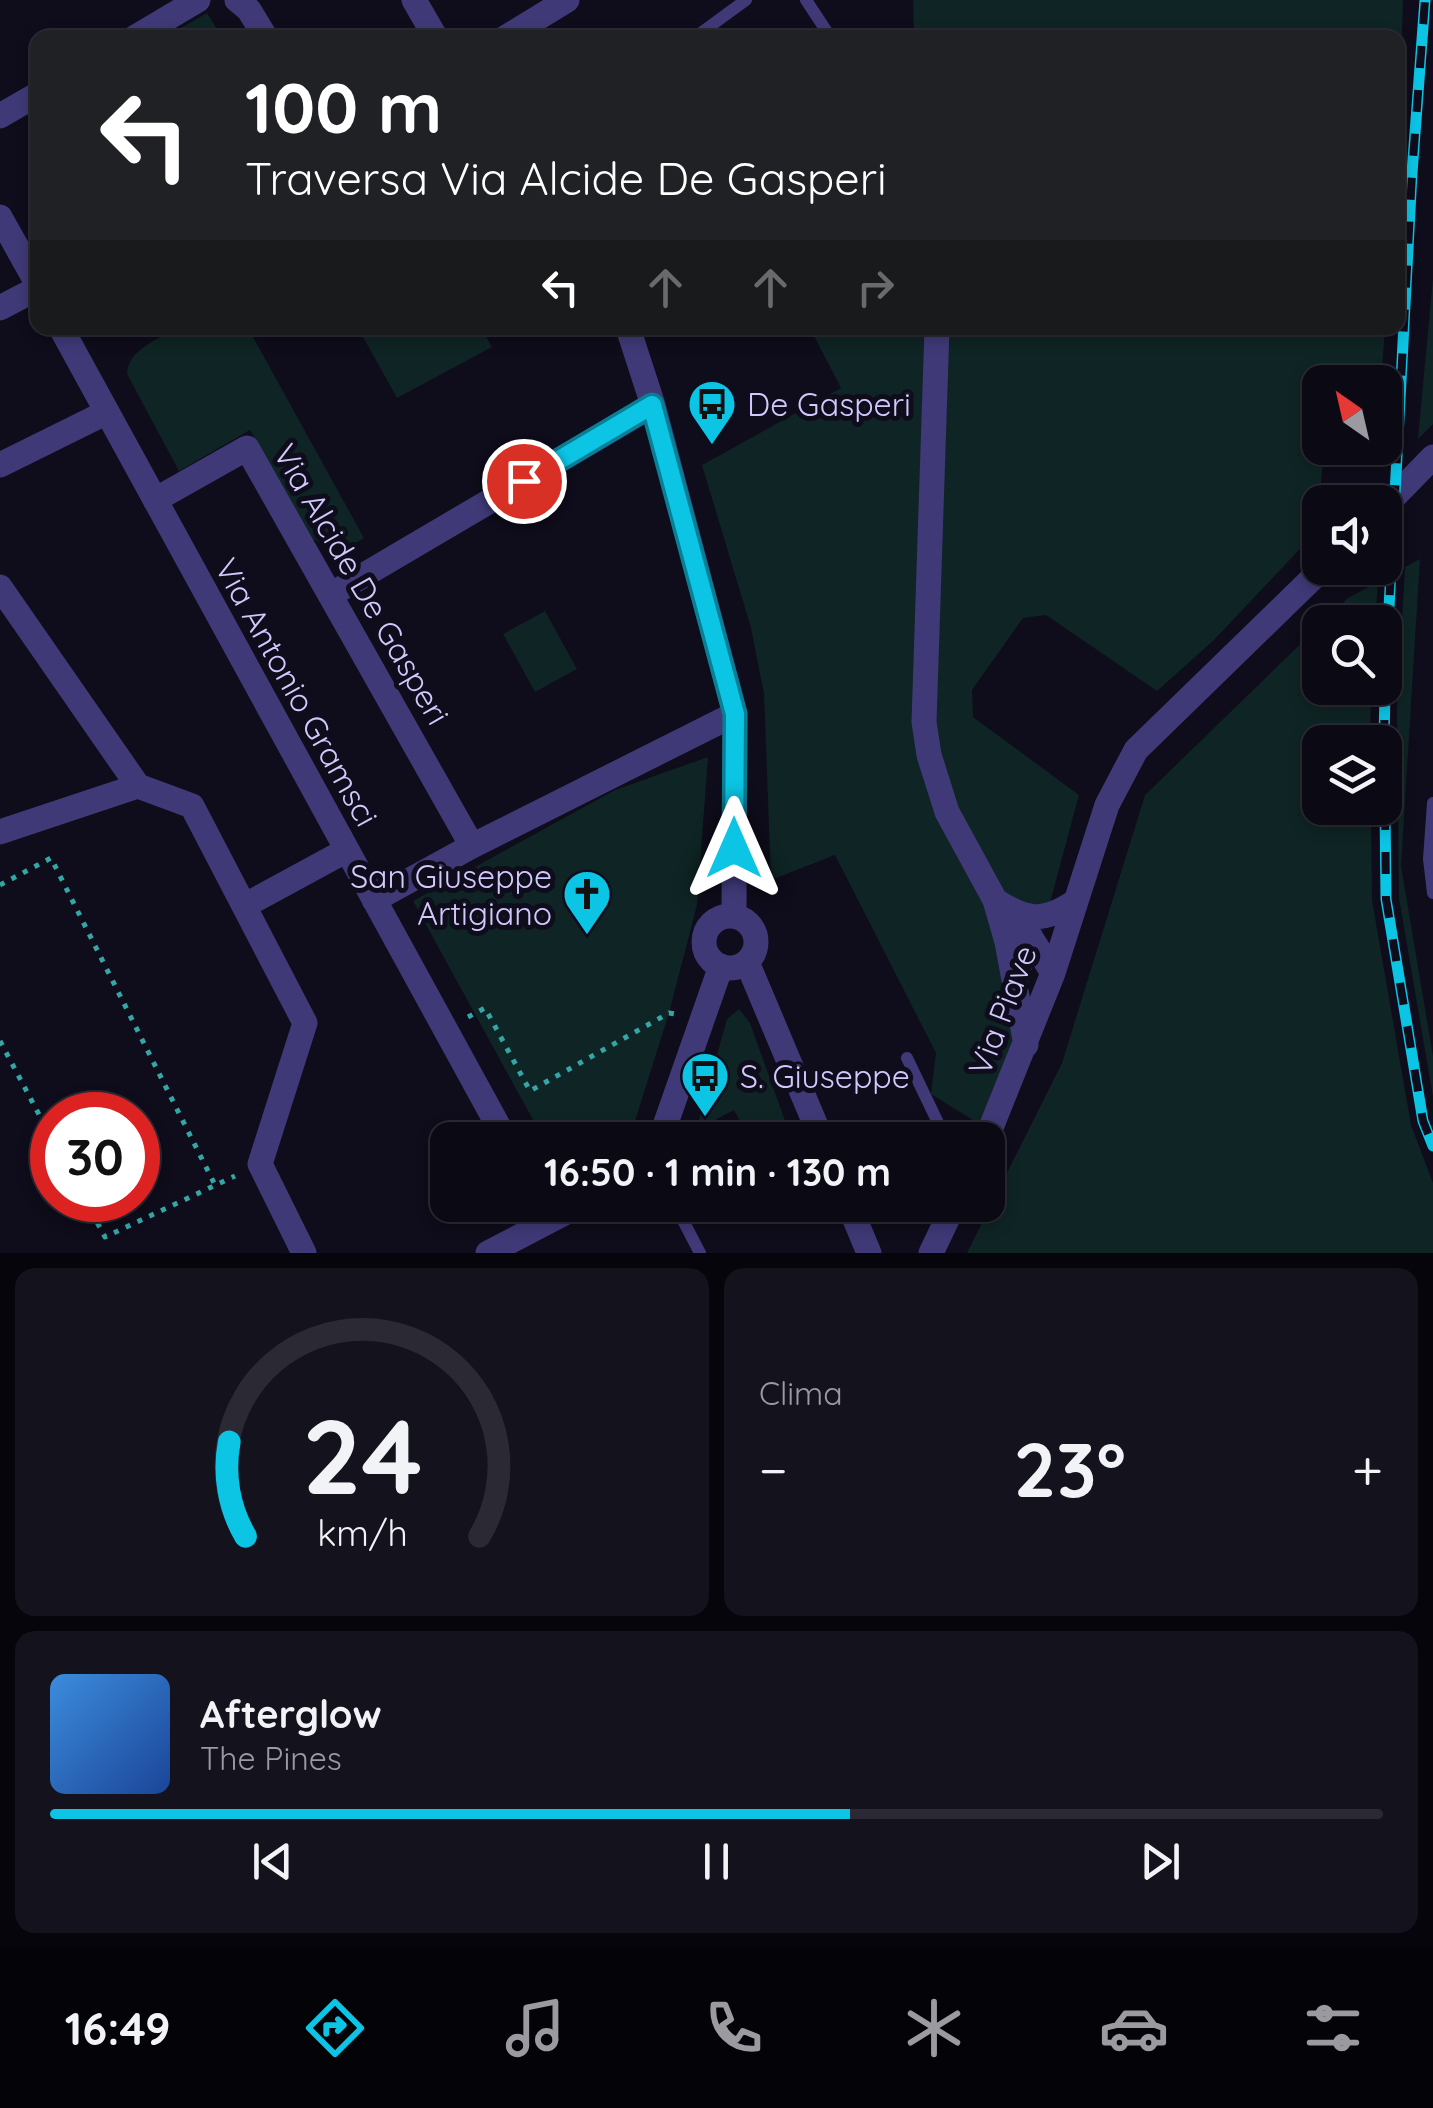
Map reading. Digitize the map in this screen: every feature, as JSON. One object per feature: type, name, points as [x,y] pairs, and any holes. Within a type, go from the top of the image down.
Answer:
[{"type":"street","points":[[147,30],[198,0]]},
{"type":"street","points":[[237,0],[250,10],[261,30]]},
{"type":"street","points":[[414,0],[431,30]]},
{"type":"street","points":[[517,30],[567,0]]},
{"type":"street","points":[[0,116],[30,99]]},
{"type":"street","points":[[0,217],[30,272]]},
{"type":"street","points":[[0,308],[30,291]]},
{"type":"street","name":"Via Antonio Gramsci","points":[[64,335],[496,1122]]},
{"type":"street","points":[[630,335],[735,714],[734,916]]},
{"type":"street","points":[[937,335],[924,722],[930,755],[947,812],[1006,907],[1054,973]]},
{"type":"street","points":[[332,594],[652,405]]},
{"type":"street","points":[[0,465],[107,412]]},
{"type":"street","name":"Via Alcide De Gasperi","points":[[155,500],[247,448],[472,846]]},
{"type":"street","points":[[1402,489],[1433,457]]},
{"type":"street","name":"Via Piave","points":[[994,1122],[1054,973],[1107,805],[1136,750],[1306,585]]},
{"type":"street","points":[[0,587],[138,786],[192,806],[304,1023],[260,1164],[304,1253]]},
{"type":"street","points":[[374,900],[472,846],[735,714]]},
{"type":"street","points":[[0,832],[138,786]]},
{"type":"street","points":[[244,906],[347,850]]},
{"type":"street","points":[[1006,907],[1036,918],[1058,913],[1076,901]]},
{"type":"street","points":[[1006,907],[1008,942],[1026,1045]]},
{"type":"street","points":[[734,916],[749,922],[757,942],[747,962],[732,968],[721,966],[708,955],[705,936],[716,920],[734,916]]},
{"type":"street","points":[[1008,942],[1018,958],[1034,970],[1054,973]]},
{"type":"street","points":[[747,962],[814,1122]]},
{"type":"street","points":[[666,1122],[721,966]]},
{"type":"street","points":[[488,1253],[533,1222]]},
{"type":"street","points":[[856,1222],[869,1253]]},
{"type":"street","points":[[930,1253],[946,1222]]},
{"type":"lane","points":[[705,30],[746,0]]},
{"type":"lane","points":[[806,0],[826,30]]},
{"type":"lane","points":[[1433,803],[1429,859],[1433,893]]},
{"type":"lane","points":[[906,1058],[938,1122]]},
{"type":"lane","points":[[684,1222],[700,1253]]},
{"type":"path","points":[[0,886],[51,858],[216,1185]]},
{"type":"path","points":[[445,1029],[485,1008],[530,1090],[646,1027]]},
{"type":"path","points":[[0,1041],[30,1098]]},
{"type":"path","points":[[160,1211],[260,1164]]},
{"type":"path","points":[[97,1222],[105,1237],[137,1222]]},
{"type":"green space","points":[[913,0],[1403,0],[1402,30],[914,30]]},
{"type":"green space","points":[[207,13],[218,30],[177,30]]},
{"type":"green space","points":[[1433,278],[1433,424],[1418,439]]},
{"type":"green space","points":[[164,335],[252,335],[364,538],[339,548],[313,539],[250,430],[179,471],[127,374],[133,358]]},
{"type":"green space","points":[[362,335],[485,335],[492,347],[397,398]]},
{"type":"green space","points":[[814,335],[1384,335],[1382,365],[1302,365],[1302,465],[1323,465],[1321,485],[1302,485],[1302,547],[1213,641],[1157,691],[1046,615],[1023,618],[972,690],[973,717],[1079,795],[1002,1081],[980,1122],[931,1094],[936,1053],[835,855],[771,880],[764,694],[751,628],[702,465],[841,388]]},
{"type":"green space","points":[[1420,559],[1401,866],[1433,1056],[1433,1097],[1399,898],[1402,725],[1397,725],[1397,710],[1397,705],[1402,705],[1405,567]]},
{"type":"green space","points":[[1378,585],[1376,605],[1341,605]]},
{"type":"green space","points":[[545,611],[577,669],[535,692],[503,634]]},
{"type":"green space","points":[[1302,642],[1302,705],[1371,705],[1370,725],[1302,725],[1302,825],[1371,825],[1372,900],[1411,1125],[1433,1183],[1433,1253],[967,1253],[982,1222],[1005,1222],[1005,1177],[1062,1063],[1145,795]]},
{"type":"green space","points":[[708,757],[697,905],[635,1122],[534,1122],[413,901],[615,790]]},
{"type":"green space","points":[[739,1009],[750,1023],[786,1122],[740,1122],[734,1110],[711,1122],[698,1122],[727,1019]]},
{"type":"railway","points":[[1405,305],[1425,0]]},
{"type":"railway","points":[[1389,605],[1403,335]]},
{"type":"railway","points":[[1384,725],[1385,705]]},
{"type":"railway","points":[[1385,825],[1386,899],[1423,1121],[1433,1146]]},
{"type":"place","name":"De Gasperi","points":[[712,446]]},
{"type":"place","name":"San Giuseppe Artigiano","points":[[587,936]]},
{"type":"place","name":"S. Giuseppe","points":[[705,1118]]},
{"type":"route","points":[[524,481],[652,405],[735,714],[734,848]]}]
